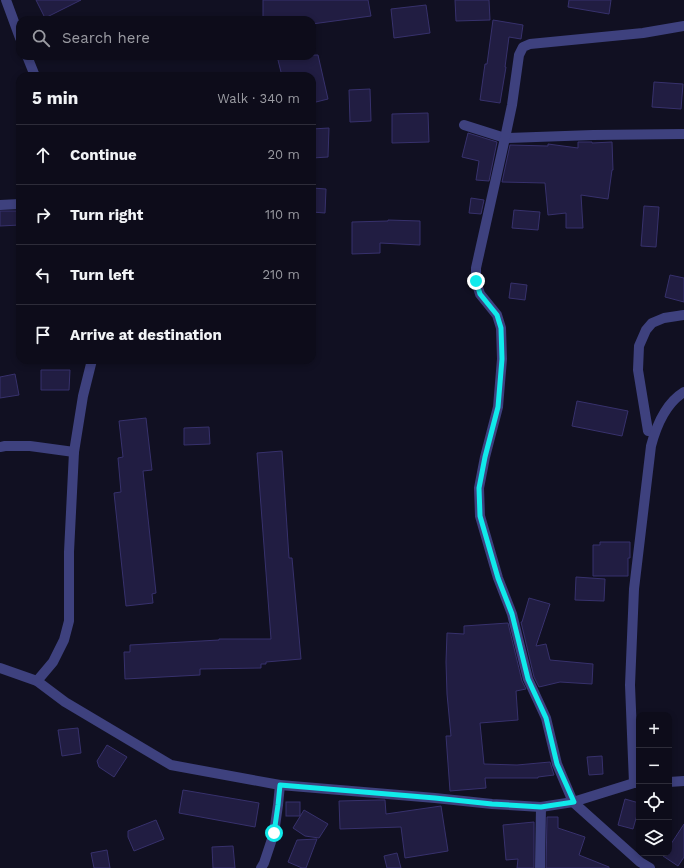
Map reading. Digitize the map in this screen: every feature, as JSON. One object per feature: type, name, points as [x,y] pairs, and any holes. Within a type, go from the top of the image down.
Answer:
[{"type":"street","points":[[6,0],[16,27]]},
{"type":"street","points":[[650,868],[640,862],[574,802],[557,764],[546,718],[528,679],[512,614],[498,578],[480,516],[479,488],[485,457],[498,407],[502,359],[501,328],[497,315],[480,294],[476,281],[476,268],[512,105],[519,55],[523,47],[530,44],[643,33],[684,26]]},
{"type":"street","points":[[29,60],[33,72]]},
{"type":"street","points":[[464,125],[505,138],[684,134]]},
{"type":"street","points":[[0,205],[16,204]]},
{"type":"street","points":[[648,431],[638,370],[639,346],[646,330],[652,323],[664,318],[684,315]]},
{"type":"street","points":[[37,681],[56,657],[64,640],[69,621],[69,552],[74,452],[83,396],[91,364]]},
{"type":"street","points":[[0,668],[37,681],[65,702],[171,765],[280,785],[541,807],[574,802],[636,783],[630,685],[634,589],[651,446],[656,429],[666,412],[678,396],[684,392]]},
{"type":"street","points":[[0,447],[30,446],[74,452]]},
{"type":"street","points":[[672,782],[684,781]]},
{"type":"street","points":[[261,868],[274,833],[280,785]]},
{"type":"street","points":[[540,868],[541,807]]},
{"type":"building","points":[[36,0],[81,0],[49,16],[44,16]]},
{"type":"building","points":[[263,0],[368,0],[371,16],[316,23],[316,16],[263,16]]},
{"type":"building","points":[[455,0],[489,0],[490,20],[456,21]]},
{"type":"building","points":[[569,0],[611,0],[609,14],[568,7]]},
{"type":"building","points":[[426,5],[430,33],[394,38],[391,9]]},
{"type":"building","points":[[493,20],[523,25],[521,39],[509,37],[500,103],[480,100]]},
{"type":"building","points":[[316,55],[318,55],[328,99],[316,102],[316,72],[281,72],[278,60],[316,60]]},
{"type":"building","points":[[654,82],[683,84],[681,109],[652,107]]},
{"type":"building","points":[[370,89],[371,121],[350,122],[349,90]]},
{"type":"building","points":[[428,113],[429,142],[392,143],[392,114]]},
{"type":"building","points":[[329,128],[328,157],[316,158],[316,129]]},
{"type":"building","points":[[468,133],[497,142],[489,181],[476,180],[479,161],[462,157]]},
{"type":"building","points":[[578,142],[612,142],[613,170],[608,199],[581,195],[583,228],[566,228],[566,213],[548,215],[545,183],[502,182],[510,145],[548,146],[548,144],[578,148]]},
{"type":"building","points":[[316,188],[326,189],[325,213],[316,212]]},
{"type":"building","points":[[471,198],[484,200],[481,214],[469,213]]},
{"type":"building","points":[[644,206],[659,207],[656,247],[641,246]]},
{"type":"building","points":[[514,210],[540,212],[538,230],[512,228]]},
{"type":"building","points":[[0,211],[16,211],[16,225],[0,226]]},
{"type":"building","points":[[388,220],[420,221],[420,245],[380,243],[380,253],[352,254],[352,222]]},
{"type":"building","points":[[670,275],[684,278],[684,302],[665,297]]},
{"type":"building","points":[[511,283],[527,285],[525,300],[509,298]]},
{"type":"building","points":[[41,370],[70,370],[69,390],[41,390]]},
{"type":"building","points":[[15,374],[19,395],[0,398],[0,377]]},
{"type":"building","points":[[577,401],[628,411],[622,436],[572,426]]},
{"type":"building","points":[[146,418],[152,470],[143,471],[156,593],[152,594],[153,603],[126,606],[114,493],[121,492],[118,458],[123,457],[119,421]]},
{"type":"building","points":[[209,427],[210,444],[184,445],[184,428]]},
{"type":"building","points":[[282,451],[289,558],[292,558],[301,659],[266,662],[266,664],[261,664],[261,668],[200,669],[200,675],[125,679],[124,652],[130,652],[130,645],[219,639],[271,639],[257,453]]},
{"type":"building","points":[[600,542],[630,542],[628,576],[593,576],[593,545],[600,545]]},
{"type":"building","points":[[576,577],[605,579],[604,601],[575,600]]},
{"type":"building","points":[[529,598],[550,604],[536,646],[546,644],[550,660],[593,664],[592,684],[560,682],[539,687],[534,677],[521,622]]},
{"type":"building","points":[[508,623],[522,681],[526,689],[516,691],[518,720],[480,723],[484,764],[517,765],[550,762],[554,775],[538,778],[485,778],[486,788],[450,791],[446,736],[451,736],[447,694],[447,633],[464,634],[464,626]]},
{"type":"building","points":[[78,728],[81,753],[62,756],[58,730]]},
{"type":"building","points":[[107,745],[127,757],[114,777],[99,767],[97,761]]},
{"type":"building","points":[[602,756],[603,774],[589,775],[587,757]]},
{"type":"building","points":[[183,790],[259,803],[255,827],[179,813]]},
{"type":"building","points":[[625,799],[636,802],[636,818],[633,829],[618,825]]},
{"type":"building","points":[[385,800],[386,814],[441,806],[448,851],[405,858],[401,827],[340,829],[339,801]]},
{"type":"building","points":[[286,802],[300,802],[300,816],[286,816]]},
{"type":"building","points":[[304,810],[328,824],[319,838],[305,836],[293,828]]},
{"type":"building","points":[[547,817],[558,817],[558,828],[585,837],[579,855],[609,868],[546,868]]},
{"type":"building","points":[[156,820],[164,839],[134,851],[128,837],[128,831]]},
{"type":"building","points":[[534,822],[534,868],[517,868],[518,859],[506,860],[503,825]]},
{"type":"building","points":[[684,824],[684,857],[678,866],[663,856],[672,856],[672,842]]},
{"type":"building","points":[[317,839],[306,868],[302,868],[288,862],[297,840]]},
{"type":"building","points":[[233,846],[235,868],[213,868],[212,847]]},
{"type":"building","points":[[107,850],[110,868],[94,868],[91,853]]},
{"type":"building","points":[[397,853],[401,868],[387,868],[384,856]]},
{"type":"route","points":[[274,833],[280,785],[541,807],[574,802],[557,764],[546,718],[528,679],[512,614],[498,578],[480,516],[479,488],[485,457],[498,407],[502,359],[501,328],[497,315],[480,294],[476,281]]}]
